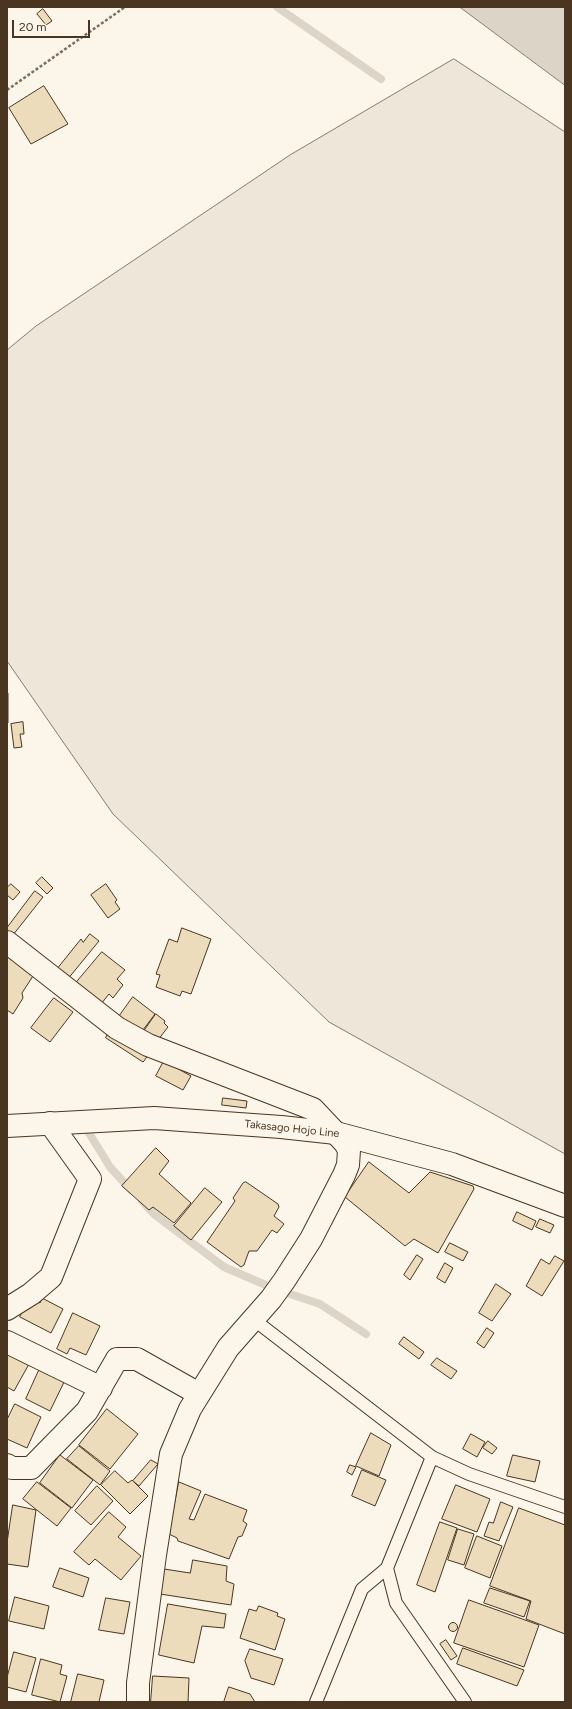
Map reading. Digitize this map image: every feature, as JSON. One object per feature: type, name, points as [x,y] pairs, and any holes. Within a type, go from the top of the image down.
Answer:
[{"type":"street","points":[[7,942],[116,1028],[130,1037],[313,1109],[345,1143],[349,1150],[348,1164],[311,1239],[271,1300],[228,1348],[190,1409],[171,1454],[155,1555],[138,1692],[123,1702]]},
{"type":"street","name":"Takasago Hojo Line","points":[[7,1126],[50,1122],[154,1118],[281,1127],[336,1133],[452,1164],[565,1206]]},
{"type":"street","points":[[7,1309],[31,1294],[51,1277],[90,1179],[50,1122]]},
{"type":"street","points":[[7,1342],[101,1388]]},
{"type":"street","points":[[7,1465],[12,1468],[32,1468],[87,1411],[117,1359],[137,1359],[199,1394]]},
{"type":"lane","points":[[253,1319],[432,1456],[469,1474],[565,1507]]},
{"type":"lane","points":[[316,1702],[362,1589],[387,1568],[432,1456]]},
{"type":"lane","points":[[387,1568],[396,1603],[465,1702]]},
{"type":"path","points":[[7,90],[125,7]]},
{"type":"shaded area","points":[[460,7],[565,7],[565,85]]},
{"type":"shaded area","points":[[454,59],[565,132],[565,1154],[329,1022],[113,814],[7,661],[7,350],[36,326],[290,155]]},
{"type":"building","points":[[43,9],[52,21],[46,25],[37,14]]},
{"type":"building","points":[[44,86],[68,124],[31,144],[9,108]]},
{"type":"building","points":[[8,693],[8,723],[7,723]]},
{"type":"building","points":[[23,722],[24,734],[20,734],[22,747],[14,748],[11,724]]},
{"type":"building","points":[[42,877],[53,888],[47,894],[36,883]]},
{"type":"building","points":[[11,884],[20,892],[13,900],[7,895],[7,888]]},
{"type":"building","points":[[106,884],[117,900],[115,902],[120,909],[108,918],[91,895]]},
{"type":"building","points":[[35,891],[43,897],[13,935],[7,931],[7,928]]},
{"type":"building","points":[[182,928],[211,939],[191,994],[182,991],[180,996],[156,987],[160,975],[156,974],[169,939],[177,942]]},
{"type":"building","points":[[90,934],[99,941],[67,980],[56,970],[81,939],[83,942]]},
{"type":"building","points":[[102,952],[125,970],[117,979],[123,985],[113,998],[109,994],[101,1004],[76,983]]},
{"type":"building","points":[[7,956],[33,976],[22,993],[23,998],[13,1014],[7,1010]]},
{"type":"building","points":[[133,997],[155,1014],[140,1034],[118,1018]]},
{"type":"building","points":[[54,998],[73,1012],[50,1042],[31,1028]]},
{"type":"building","points":[[156,1014],[165,1021],[164,1023],[168,1027],[158,1040],[142,1034]]},
{"type":"building","points":[[108,1033],[148,1055],[143,1062],[106,1038]]},
{"type":"building","points":[[164,1061],[191,1076],[183,1090],[156,1076]]},
{"type":"building","points":[[223,1098],[247,1101],[246,1108],[222,1105]]},
{"type":"building","points":[[156,1148],[169,1161],[159,1174],[191,1203],[174,1223],[153,1207],[149,1210],[122,1186]]},
{"type":"building","points":[[369,1162],[409,1193],[430,1172],[473,1186],[474,1189],[438,1253],[414,1239],[405,1246],[345,1197]]},
{"type":"building","points":[[246,1182],[278,1204],[279,1207],[274,1216],[284,1224],[277,1233],[272,1230],[257,1251],[249,1251],[244,1265],[241,1267],[207,1242],[235,1201],[233,1198],[243,1183]]},
{"type":"building","points":[[205,1188],[222,1202],[191,1240],[174,1226]]},
{"type":"building","points":[[517,1212],[536,1221],[532,1230],[513,1221]]},
{"type":"building","points":[[540,1219],[554,1225],[550,1233],[536,1227]]},
{"type":"building","points":[[450,1243],[468,1252],[463,1261],[445,1252]]},
{"type":"building","points":[[417,1255],[423,1259],[410,1280],[404,1275]]},
{"type":"building","points":[[555,1256],[564,1261],[542,1296],[526,1286],[541,1259],[549,1264]]},
{"type":"building","points":[[445,1263],[453,1268],[445,1283],[437,1278]]},
{"type":"building","points":[[496,1284],[511,1294],[492,1321],[479,1313]]},
{"type":"building","points":[[30,1297],[40,1303],[42,1298],[63,1309],[51,1333],[20,1317]]},
{"type":"building","points":[[73,1313],[100,1326],[86,1355],[70,1348],[67,1354],[57,1349]]},
{"type":"building","points":[[487,1328],[494,1333],[484,1348],[477,1343]]},
{"type":"building","points":[[404,1337],[424,1352],[419,1359],[399,1344]]},
{"type":"building","points":[[7,1352],[29,1364],[14,1391],[7,1387]]},
{"type":"building","points":[[437,1358],[457,1371],[451,1379],[431,1365]]},
{"type":"building","points":[[41,1366],[66,1378],[50,1411],[26,1399]]},
{"type":"building","points":[[15,1404],[41,1417],[27,1448],[7,1439],[7,1420]]},
{"type":"building","points":[[107,1409],[138,1434],[110,1469],[79,1445]]},
{"type":"building","points":[[371,1433],[391,1445],[379,1476],[356,1466]]},
{"type":"building","points":[[471,1434],[485,1442],[477,1457],[463,1449]]},
{"type":"building","points":[[488,1441],[497,1448],[492,1454],[483,1448]]},
{"type":"building","points":[[79,1446],[110,1471],[100,1485],[67,1459]]},
{"type":"building","points":[[60,1455],[93,1480],[72,1508],[40,1483]]},
{"type":"building","points":[[513,1455],[540,1461],[535,1482],[507,1476]]},
{"type":"building","points":[[151,1460],[158,1464],[139,1486],[133,1481]]},
{"type":"building","points":[[350,1465],[356,1467],[352,1475],[347,1472]]},
{"type":"building","points":[[362,1470],[386,1480],[375,1506],[352,1496]]},
{"type":"building","points":[[115,1471],[128,1483],[132,1480],[148,1496],[130,1514],[101,1485]]},
{"type":"building","points":[[37,1482],[71,1508],[57,1526],[23,1499]]},
{"type":"building","points":[[179,1482],[201,1491],[189,1519],[194,1520],[205,1494],[247,1510],[243,1521],[247,1524],[242,1536],[238,1537],[229,1559],[178,1541],[177,1538],[169,1534]]},
{"type":"building","points":[[456,1485],[490,1499],[477,1532],[442,1519]]},
{"type":"building","points":[[97,1486],[113,1501],[91,1525],[75,1511]]},
{"type":"building","points":[[501,1502],[513,1507],[499,1541],[484,1536],[489,1522],[493,1523]]},
{"type":"building","points":[[13,1505],[36,1510],[28,1567],[7,1564],[7,1543]]},
{"type":"building","points":[[519,1508],[565,1525],[565,1634],[526,1619],[531,1601],[490,1586]]},
{"type":"building","points":[[109,1512],[126,1527],[118,1537],[141,1556],[121,1580],[95,1559],[89,1565],[74,1552]]},
{"type":"building","points":[[440,1522],[457,1528],[435,1592],[417,1585]]},
{"type":"building","points":[[458,1529],[474,1534],[464,1565],[448,1560]]},
{"type":"building","points":[[477,1536],[502,1546],[490,1578],[465,1568]]},
{"type":"building","points":[[193,1560],[227,1566],[226,1581],[234,1584],[231,1605],[160,1594],[164,1569],[190,1573]]},
{"type":"building","points":[[60,1568],[89,1578],[83,1597],[53,1587]]},
{"type":"building","points":[[490,1588],[530,1601],[524,1617],[484,1603]]},
{"type":"building","points":[[15,1597],[49,1606],[44,1629],[9,1621]]},
{"type":"building","points":[[106,1598],[130,1602],[124,1634],[99,1630]]},
{"type":"building","points":[[469,1600],[539,1625],[524,1667],[454,1643]]},
{"type":"building","points":[[168,1604],[226,1614],[224,1628],[202,1626],[194,1663],[159,1655]]},
{"type":"building","points":[[259,1606],[278,1613],[277,1616],[285,1619],[275,1650],[240,1638],[249,1609],[256,1611]]},
{"type":"building","points":[[451,1623],[455,1623],[457,1627],[455,1631],[451,1631],[449,1629],[449,1625]]},
{"type":"building","points":[[446,1640],[457,1656],[451,1660],[440,1644]]},
{"type":"building","points":[[463,1648],[524,1670],[517,1686],[457,1664]]},
{"type":"building","points":[[250,1649],[283,1659],[274,1685],[251,1678],[245,1661]]},
{"type":"building","points":[[14,1652],[36,1658],[26,1692],[7,1687],[7,1678]]},
{"type":"building","points":[[41,1659],[62,1665],[60,1674],[67,1676],[60,1702],[32,1695]]},
{"type":"building","points":[[78,1674],[104,1680],[99,1702],[71,1702]]},
{"type":"building","points":[[153,1676],[189,1678],[188,1702],[151,1702]]},
{"type":"building","points":[[229,1687],[250,1694],[255,1702],[224,1702]]},
{"type":"waterway","points":[[277,7],[381,79]]},
{"type":"waterway","points":[[89,1133],[110,1167],[131,1190]]},
{"type":"waterway","points":[[142,1201],[154,1214],[224,1267],[275,1289],[320,1304],[366,1334]]}]
